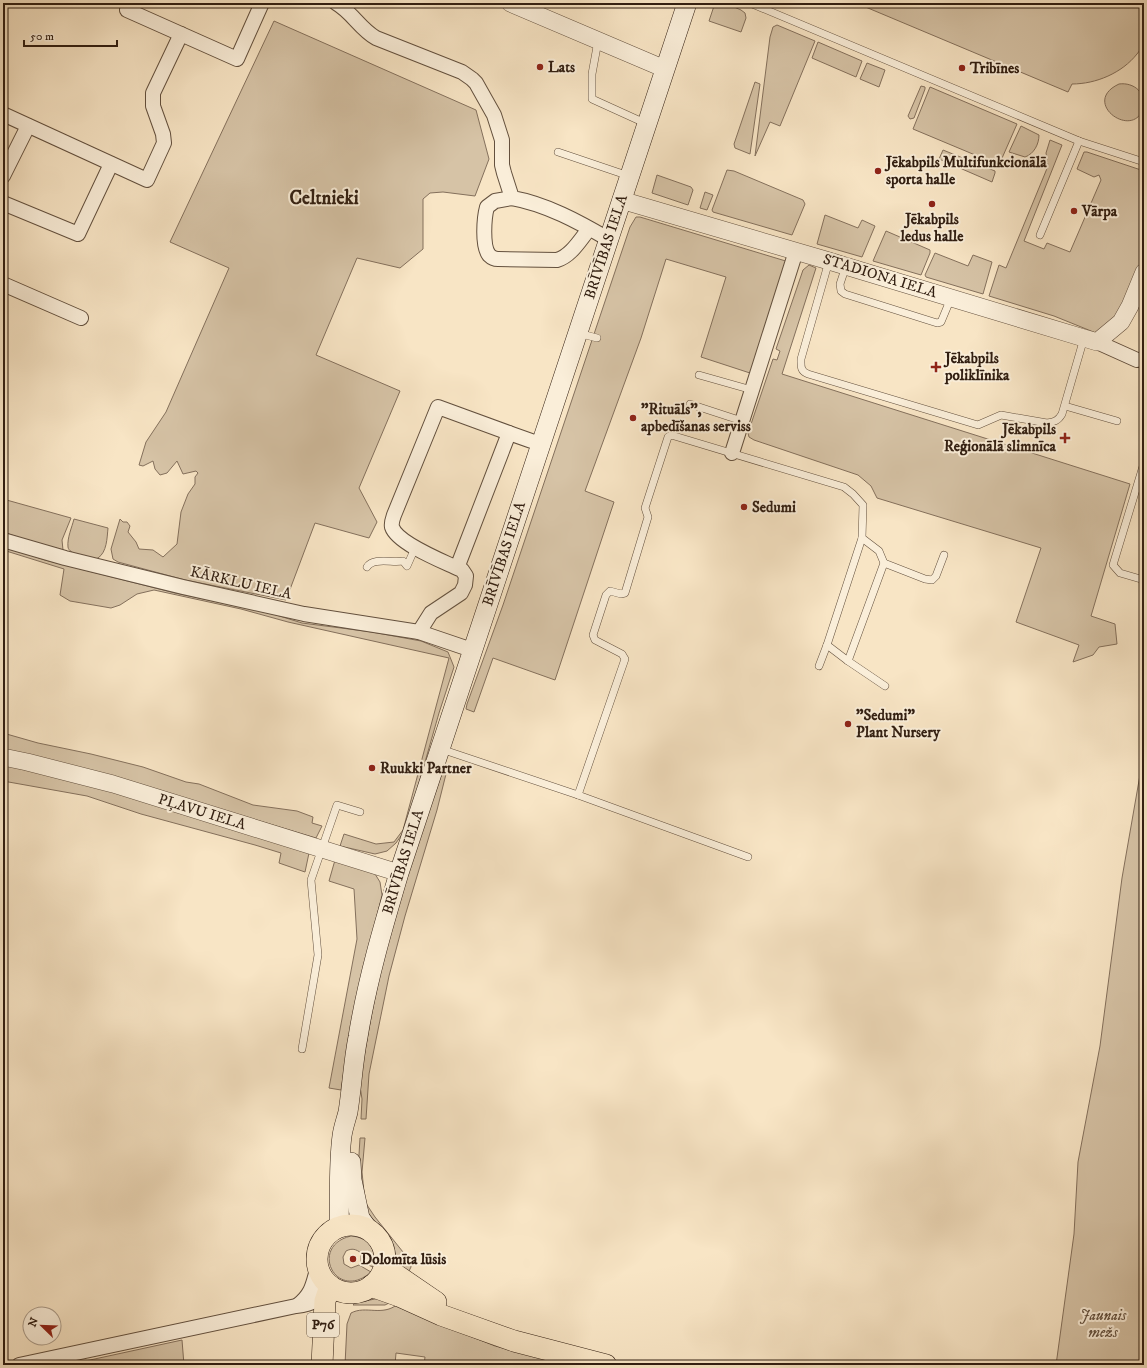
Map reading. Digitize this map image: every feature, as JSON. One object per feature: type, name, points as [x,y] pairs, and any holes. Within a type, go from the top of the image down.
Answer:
[{"type":"main road","name":"BRĪVĪBAS IELA","points":[[339,1227],[341,1205],[340,1168],[342,1142],[348,1113],[358,1037],[369,982],[399,873],[687,3]]},
{"type":"main road","name":"BRĪVĪBAS IELA","points":[[348,1113],[352,1180],[360,1218],[368,1229]]},
{"type":"main road","points":[[339,1227],[354,1225],[368,1229],[381,1242],[385,1261],[392,1272],[447,1309],[462,1322]]},
{"type":"main road","name":"P76","points":[[322,1365],[325,1278],[317,1256],[319,1246],[328,1234],[339,1227]]},
{"type":"main road","name":"P76","points":[[331,1365],[336,1321],[339,1309],[344,1301],[378,1279],[383,1271],[385,1261]]},
{"type":"main road","name":"P76","points":[[325,1278],[343,1292],[362,1289]]},
{"type":"main road","points":[[362,1289],[399,1296],[441,1315],[514,1341],[606,1365]]},
{"type":"street","points":[[130,3],[127,10],[237,59],[262,3]]},
{"type":"street","points":[[336,3],[345,9],[365,31],[376,38],[462,72],[476,83],[494,115],[500,133],[502,140],[502,165],[512,198]]},
{"type":"street","points":[[510,3],[665,69]]},
{"type":"street","points":[[3,114],[147,180],[164,143],[163,134],[153,106],[153,93],[181,34]]},
{"type":"street","points":[[3,176],[28,126]]},
{"type":"street","points":[[3,203],[78,234],[111,164]]},
{"type":"street","points":[[589,228],[569,253],[561,259],[556,260],[493,258],[488,254],[485,241],[485,221],[488,207],[494,201],[512,198],[527,201],[553,211],[589,228],[608,239]]},
{"type":"street","name":"STADIONA IELA","points":[[622,200],[1091,340],[1141,361]]},
{"type":"street","points":[[732,453],[796,251]]},
{"type":"street","points":[[1091,340],[1121,322],[1130,306],[1144,272]]},
{"type":"street","points":[[3,284],[81,318]]},
{"type":"street","points":[[419,632],[431,613],[462,593],[466,576],[462,570],[415,548],[393,529],[392,524],[394,515],[438,407],[540,444]]},
{"type":"street","points":[[457,568],[509,433]]},
{"type":"street","name":"KĀRKLU IELA","points":[[3,540],[89,564],[304,614],[419,632],[472,650]]},
{"type":"street","name":"PĻAVU IELA","points":[[3,757],[113,784],[399,873]]},
{"type":"street","points":[[19,1365],[296,1306],[307,1298],[311,1290],[325,1278]]},
{"type":"lane","points":[[750,3],[1079,141],[1144,162]]},
{"type":"lane","points":[[598,40],[592,74],[592,99],[646,124]]},
{"type":"lane","points":[[1040,235],[1079,141]]},
{"type":"lane","points":[[558,152],[629,176]]},
{"type":"lane","points":[[829,261],[801,359],[801,368],[804,372],[978,425],[1001,415],[1047,423],[1058,420],[1091,340]]},
{"type":"lane","points":[[846,266],[840,284],[841,291],[845,294],[937,323],[941,322],[951,298]]},
{"type":"lane","points":[[578,333],[597,338]]},
{"type":"lane","points":[[699,375],[752,390]]},
{"type":"lane","points":[[690,404],[742,421]]},
{"type":"lane","points":[[1065,406],[1117,420]]},
{"type":"lane","points":[[578,795],[625,659],[622,654],[595,640],[593,635],[606,595],[610,591],[621,594],[625,593],[648,517],[645,508],[668,437],[671,435],[844,488],[854,494],[863,505],[862,538],[827,645],[818,666]]},
{"type":"lane","points":[[1144,463],[1113,565],[1120,573],[1144,580]]},
{"type":"lane","points":[[848,661],[884,563],[880,551],[862,538]]},
{"type":"lane","points":[[367,568],[370,562],[376,561],[403,561],[407,566],[415,548]]},
{"type":"lane","points":[[884,563],[925,579],[932,580],[936,576],[944,555]]},
{"type":"lane","points":[[827,645],[885,686]]},
{"type":"lane","points":[[440,749],[578,795],[748,857]]},
{"type":"lane","points":[[302,1049],[318,955],[311,880],[337,805],[360,812]]},
{"type":"green space","points":[[715,3],[725,3],[745,13],[746,18],[741,32],[709,21]]},
{"type":"green space","points":[[856,3],[1144,3],[1145,40],[1142,48],[1124,67],[1099,80],[1072,84],[1068,92]]},
{"type":"green space","points":[[274,21],[476,110],[489,159],[475,196],[443,192],[430,193],[423,199],[423,249],[400,268],[357,258],[316,355],[400,391],[359,488],[377,522],[369,538],[315,523],[286,600],[185,580],[118,562],[113,559],[111,549],[120,519],[123,522],[127,522],[130,526],[128,532],[136,542],[139,549],[153,550],[163,557],[177,544],[181,512],[188,494],[195,484],[195,477],[198,473],[196,471],[183,474],[177,461],[167,473],[160,475],[155,469],[153,461],[143,466],[139,465],[146,442],[166,412],[229,268],[170,242]]},
{"type":"green space","points":[[777,25],[815,41],[780,126],[770,122],[755,156],[770,37],[773,27]]},
{"type":"green space","points":[[818,42],[862,61],[856,77],[812,58]]},
{"type":"green space","points":[[867,63],[885,70],[879,87],[860,79]]},
{"type":"green space","points":[[755,82],[760,84],[750,154],[735,148],[734,144]]},
{"type":"green space","points":[[1119,84],[1130,85],[1141,94],[1144,103],[1143,109],[1137,118],[1129,121],[1120,119],[1112,115],[1107,108],[1105,100],[1108,92]]},
{"type":"green space","points":[[921,86],[925,87],[925,89],[914,118],[910,119],[908,116]]},
{"type":"green space","points":[[930,87],[1017,124],[999,165],[913,129]]},
{"type":"green space","points":[[1021,126],[1039,135],[1035,148],[1031,154],[1025,157],[1009,152]]},
{"type":"green space","points":[[1050,140],[1062,145],[1024,241],[1044,249],[1047,243],[1070,252],[1101,180],[1099,175],[1094,177],[1077,169],[1084,152],[1144,171],[1144,255],[1116,319],[1096,333],[1054,316],[989,296],[999,265],[1006,268],[1048,166],[1046,153]]},
{"type":"green space","points":[[943,150],[995,171],[992,182],[939,159]]},
{"type":"green space","points":[[727,170],[734,171],[803,200],[805,204],[792,235],[713,212],[712,210]]},
{"type":"green space","points":[[657,175],[691,187],[693,190],[688,205],[652,193]]},
{"type":"green space","points":[[705,192],[713,195],[707,210],[700,208]]},
{"type":"green space","points":[[825,215],[858,228],[862,220],[875,226],[862,257],[817,244]]},
{"type":"green space","points":[[636,217],[789,262],[753,374],[701,357],[726,277],[666,259],[641,338],[585,491],[614,502],[555,680],[493,658],[474,712],[466,709],[467,704],[503,605],[630,227]]},
{"type":"green space","points":[[886,231],[930,250],[921,275],[873,261]]},
{"type":"green space","points":[[935,253],[968,266],[973,255],[992,262],[983,294],[926,277],[925,275]]},
{"type":"green space","points":[[809,265],[816,268],[782,374],[1130,484],[1091,616],[1115,624],[1117,644],[1099,647],[1093,655],[1073,662],[1079,645],[1016,622],[1041,548],[877,498],[871,486],[858,475],[749,437],[748,433],[773,359],[777,360],[780,351],[776,349],[803,270]]},
{"type":"green space","points":[[3,499],[71,518],[62,540],[63,550],[3,532]]},
{"type":"green space","points":[[74,519],[108,528],[105,549],[98,558],[91,559],[69,550],[68,540]]},
{"type":"green space","points":[[3,546],[45,560],[175,593],[270,613],[302,623],[372,632],[421,641],[448,652],[454,667],[439,713],[407,825],[396,843],[387,851],[375,854],[340,846],[344,834],[376,844],[394,842],[403,830],[449,658],[154,590],[137,594],[120,605],[111,608],[70,601],[60,595],[64,569],[3,550]]},
{"type":"green space","points":[[3,733],[38,743],[143,767],[186,782],[199,784],[253,805],[297,811],[313,817],[312,823],[322,826],[316,838],[147,787],[3,752]]},
{"type":"green space","name":"Jaunais mežs","points":[[1144,752],[1144,1365],[1056,1365],[1074,1234],[1078,1162],[1100,1046],[1122,878]]},
{"type":"green space","points":[[3,765],[96,785],[309,853],[305,872],[279,863],[281,853],[255,845],[141,814],[87,796],[3,781]]},
{"type":"green space","points":[[448,766],[437,810],[405,916],[389,976],[369,1074],[366,1119],[361,1119],[362,1099],[360,1086],[363,1062],[382,964],[413,857],[443,770]]},
{"type":"green space","points":[[335,860],[375,874],[380,882],[382,895],[353,1016],[341,1090],[329,1088],[357,939],[354,889],[329,881]]},
{"type":"green space","points":[[360,1138],[365,1138],[362,1172],[365,1200],[358,1171]]},
{"type":"green space","points":[[365,1202],[411,1262],[411,1267],[406,1277],[396,1261],[391,1239],[368,1214]]},
{"type":"green space","points":[[351,1236],[367,1242],[373,1250],[374,1261],[373,1267],[361,1262],[361,1253],[354,1249],[346,1251],[343,1257],[344,1264],[351,1268],[359,1265],[371,1272],[358,1280],[347,1281],[338,1277],[332,1269],[329,1260],[331,1250],[338,1242]]},
{"type":"green space","points":[[380,1298],[389,1303],[385,1305],[353,1305],[355,1303]]},
{"type":"green space","points":[[398,1304],[442,1325],[495,1346],[568,1365],[424,1365],[425,1357],[396,1353],[395,1365],[345,1365],[347,1324],[351,1313],[362,1310],[386,1310]]},
{"type":"green space","points":[[182,1340],[184,1365],[67,1365]]},
{"type":"place","name":"Lats","points":[[540,67]]},
{"type":"place","name":"Tribīnes","points":[[962,68]]},
{"type":"place","name":"Jēkabpils Multifunkcionālā sporta halle","points":[[878,171]]},
{"type":"place","name":"Jēkabpils ledus halle","points":[[932,204]]},
{"type":"place","name":"Vārpa","points":[[1074,211]]},
{"type":"place","name":"Jēkabpils poliklīnika","points":[[936,367]]},
{"type":"place","name":"\"Rituāls\", apbedīšanas serviss","points":[[633,418]]},
{"type":"place","name":"Jēkabpils Reģionālā slimnīca","points":[[1065,438]]},
{"type":"place","name":"Sedumi","points":[[744,507]]},
{"type":"place","name":"\"Sedumi\" Plant Nursery","points":[[848,724]]},
{"type":"place","name":"Ruukki Partner","points":[[372,768]]},
{"type":"place","name":"Dolomīta lūsis","points":[[353,1259]]},
{"type":"district","name":"Celtnieki","points":[[324,198]]}]
